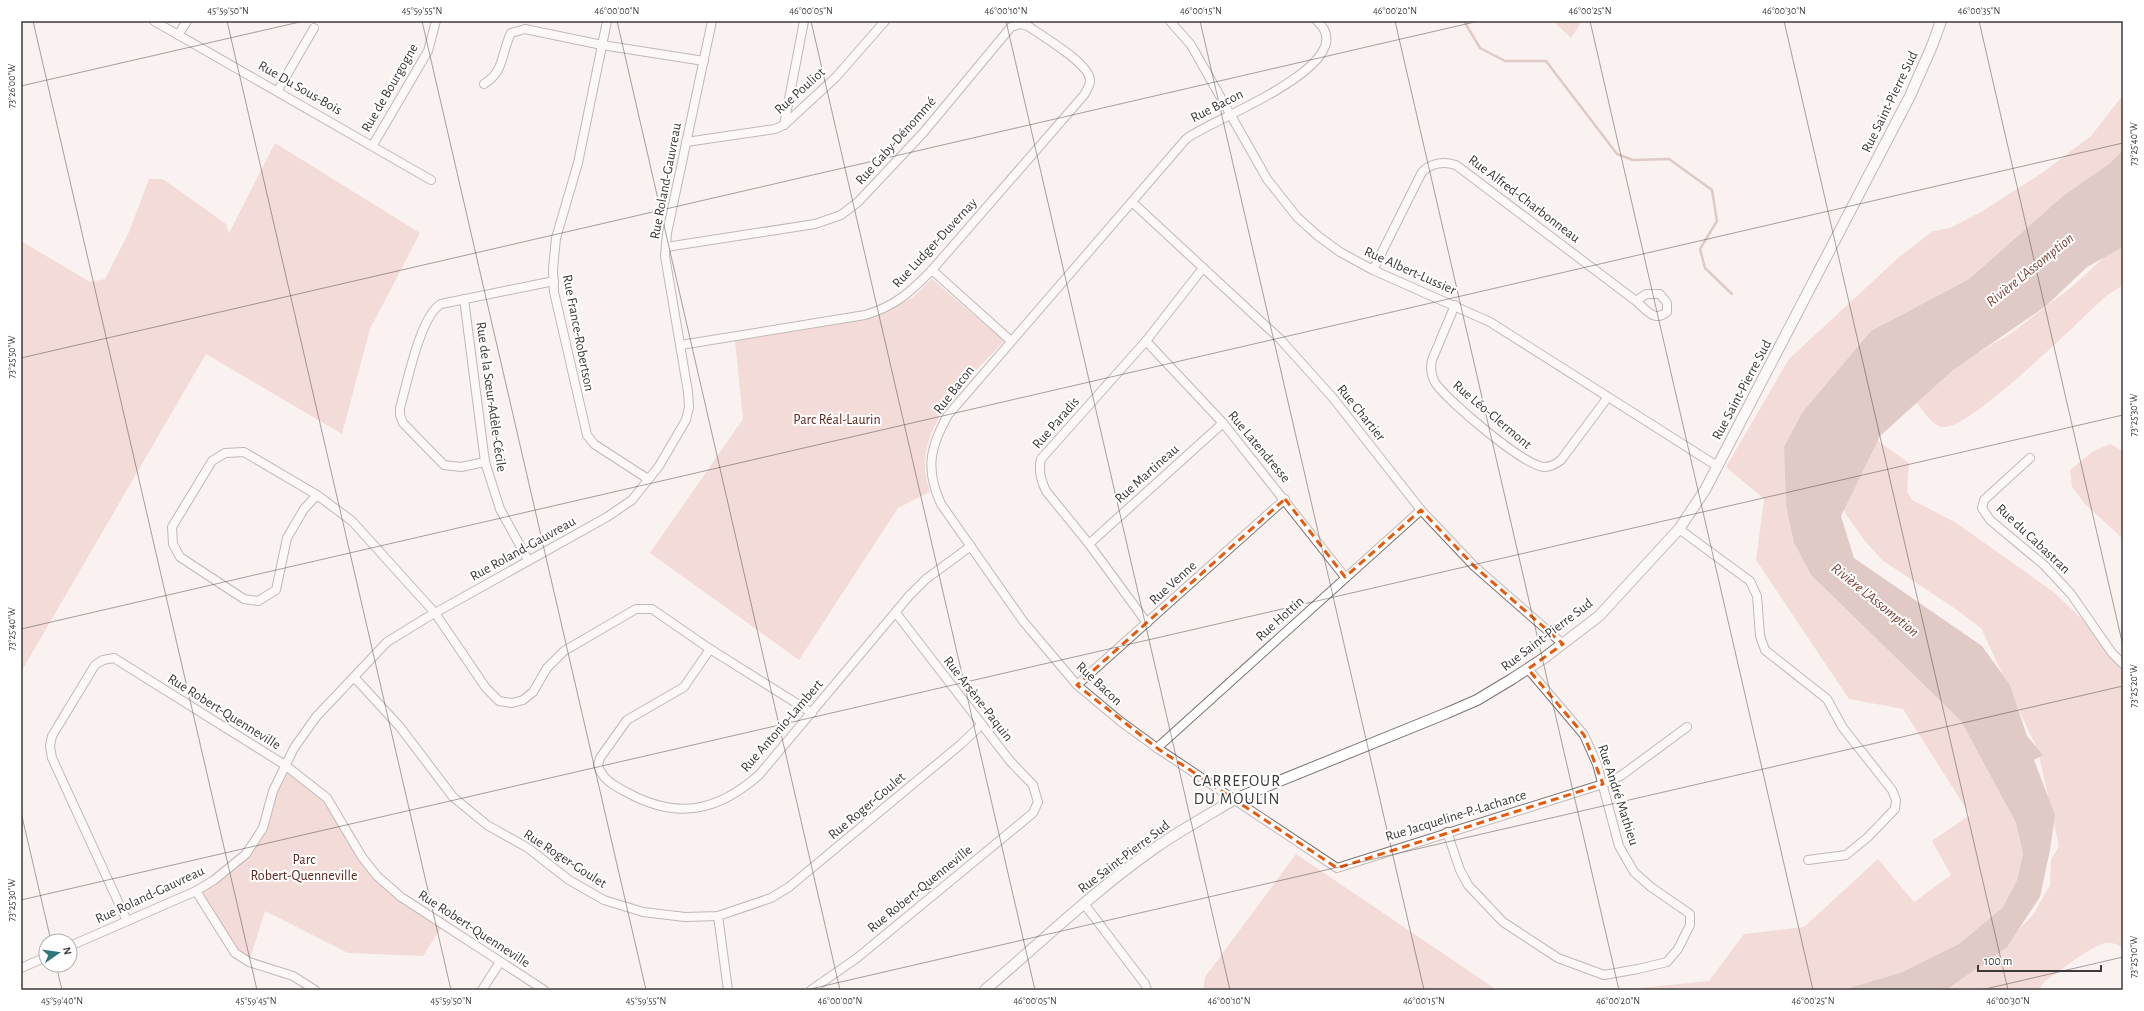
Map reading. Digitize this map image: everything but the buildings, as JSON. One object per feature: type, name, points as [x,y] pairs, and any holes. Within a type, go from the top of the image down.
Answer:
[{"type":"street","name":"Rue Du Sous-Bois","points":[[154,21],[278,90],[431,180]]},
{"type":"street","points":[[178,35],[187,21]]},
{"type":"street","name":"Rue de Bourgogne","points":[[373,145],[428,51],[436,21]]},
{"type":"street","name":"Rue France-Robertson","points":[[607,21],[578,163],[556,238],[552,269],[554,292],[569,366],[587,435],[594,444],[648,480]]},
{"type":"street","name":"Rue Roland-Gauvreau","points":[[78,942],[196,891],[235,864],[253,845],[263,828],[273,792],[294,748],[316,717],[387,642],[528,560],[607,518],[632,500],[659,466],[686,420],[689,407],[681,345],[665,256],[667,233],[712,21]]},
{"type":"street","points":[[784,125],[804,21]]},
{"type":"street","name":"Rue Pouliot","points":[[686,142],[775,129],[784,125],[836,77],[884,21]]},
{"type":"street","name":"Rue Albert-Lussier","points":[[1170,21],[1191,45],[1267,179],[1299,219],[1332,247],[1373,270],[1490,322],[1718,466]]},
{"type":"street","name":"Rue Bacon","points":[[1235,800],[1157,748],[1120,721],[1077,685],[1023,621],[941,504],[935,490],[931,472],[935,439],[948,415],[1186,139],[1200,129],[1283,86],[1310,67],[1320,57],[1327,45],[1327,34],[1317,21]]},
{"type":"street","name":"Rue Saint-Pierre Sud","points":[[985,990],[1155,848],[1235,800],[1478,700],[1528,669],[1599,616],[1679,529],[1705,490],[1910,96],[1932,46],[1941,21]]},
{"type":"street","name":"Rue Gaby-Dénommé","points":[[666,247],[816,224],[841,215],[858,202],[923,132],[1011,27],[1020,24],[1028,26],[1075,59],[1089,74],[1089,87]]},
{"type":"street","points":[[278,90],[314,28]]},
{"type":"street","points":[[484,84],[494,78],[500,70],[505,44],[511,32],[525,29],[602,45],[704,61]]},
{"type":"street","name":"Rue Ludger-Duvernay","points":[[681,345],[866,315],[879,311],[905,297],[932,270],[1089,87]]},
{"type":"street","name":"Rue Alfred-Charbonneau","points":[[1373,270],[1422,172],[1428,166],[1447,162],[1456,165],[1636,301]]},
{"type":"street","name":"Rue Chartier","points":[[1132,202],[1291,351],[1333,398],[1421,510],[1474,566],[1563,644]]},
{"type":"street","name":"Rue Paradis","points":[[1147,624],[1089,544],[1046,491],[1042,483],[1039,467],[1042,459],[1146,341],[1203,268]]},
{"type":"street","points":[[932,270],[1011,341]]},
{"type":"street","points":[[485,462],[461,467],[444,465],[407,427],[400,415],[400,408],[410,368],[432,313],[441,304],[554,282]]},
{"type":"street","name":"Rue de la Sœur-Adèle-Cécile","points":[[464,299],[485,462],[500,509],[528,560]]},
{"type":"street","name":"Rue Léo-Clermont","points":[[1455,306],[1432,360],[1430,369],[1432,376],[1452,402],[1528,461],[1543,467],[1550,467],[1561,460],[1608,397]]},
{"type":"street","name":"Rue Latendresse","points":[[1146,341],[1223,423],[1285,499],[1345,577]]},
{"type":"street","name":"Rue Martineau","points":[[1089,544],[1223,423]]},
{"type":"street","points":[[317,495],[304,509],[286,538],[276,590],[258,601],[244,599],[180,557],[173,544],[172,527],[212,461],[225,452],[244,452],[317,495],[352,521],[435,613],[489,692],[499,700],[512,703],[523,700],[534,692],[547,668],[564,651],[636,608],[652,609],[710,649],[812,713]]},
{"type":"street","name":"Rue du Cabastran","points":[[2030,458],[1984,500],[1982,508],[1990,520],[2050,571],[2071,594],[2112,653],[2123,664]]},
{"type":"street","name":"Rue Venne","points":[[1077,685],[1285,499]]},
{"type":"street","name":"Rue Hottin","points":[[1157,748],[1421,510]]},
{"type":"street","points":[[1679,529],[1750,581],[1757,596],[1760,636],[1765,650],[1827,699],[1843,728],[1892,790],[1896,800],[1895,809],[1868,837],[1846,855],[1808,860]]},
{"type":"street","name":"Rue Antonio-Lambert","points":[[710,649],[684,687],[627,720],[600,758],[598,765],[604,778],[644,802],[662,808],[684,810],[707,807],[725,800],[743,789],[759,775],[926,579],[971,546]]},
{"type":"street","name":"Rue Arsène-Paquin","points":[[896,613],[981,725],[1033,785],[1038,802]]},
{"type":"street","name":"Rue Robert-Quenneville","points":[[127,921],[52,758],[50,746],[52,736],[94,665],[103,660],[114,658],[285,765],[327,798],[362,857],[377,876],[401,897],[544,990]]},
{"type":"street","name":"Rue André Mathieu","points":[[1447,832],[1460,870],[1468,885],[1480,899],[1503,922],[1558,958],[1604,975],[1638,970],[1667,962],[1678,949],[1690,925],[1690,914],[1651,887],[1634,872],[1619,846],[1603,784],[1584,735],[1528,669]]},
{"type":"street","name":"Rue Roger-Goulet","points":[[354,677],[400,727],[454,797],[487,825],[528,848],[569,880],[604,900],[643,912],[685,917],[718,916],[771,898],[802,877],[960,745],[981,725]]},
{"type":"street","name":"Rue Jacqueline-P.-Lachance","points":[[1235,800],[1337,868],[1447,832],[1603,784],[1622,776],[1687,727]]},
{"type":"street","name":"Rue Robert-Quenneville","points":[[814,990],[857,958],[1033,813],[1038,802]]},
{"type":"street","points":[[196,891],[235,953],[249,962],[293,976],[315,990]]},
{"type":"street","points":[[1085,905],[1145,984],[1147,990]]},
{"type":"street","points":[[718,916],[728,990]]},
{"type":"street","points":[[21,968],[38,961]]},
{"type":"street","points":[[482,990],[500,962]]},
{"type":"highlighted area","points":[[1285,499],[1345,577],[1421,510],[1474,566],[1563,644],[1528,669],[1584,735],[1603,784],[1337,868],[1157,748],[1077,685]]},
{"type":"green space","points":[[1553,21],[1582,21],[1571,38]]},
{"type":"green space","points":[[2123,95],[2123,150],[2110,163],[2063,196],[1969,279],[1871,331],[1784,447],[1786,506],[1794,543],[1811,575],[1961,721],[2016,823],[2023,854],[2017,880],[2003,907],[1959,944],[1902,972],[1843,990],[1620,990],[1709,981],[1744,934],[1804,927],[1878,859],[1914,902],[1951,875],[1932,841],[1970,815],[1903,709],[1849,699],[1756,560],[1764,499],[1726,467],[1789,359],[1899,257],[1933,231],[1950,228],[1981,212],[2042,173],[2091,136]]},
{"type":"green space","points":[[275,143],[420,233],[370,329],[342,434],[206,354],[21,672],[21,241],[90,282],[105,279],[129,232],[149,179],[163,179],[226,224],[229,233]]},
{"type":"green space","points":[[2123,240],[2123,285],[2106,296],[2025,371],[2000,393],[1976,411],[1957,423],[1943,427],[1935,424],[1928,417],[1915,401],[1958,365],[2010,334],[2073,286]]},
{"type":"green space","name":"Parc Réal-Laurin","points":[[932,279],[1004,341],[952,398],[932,431],[927,449],[925,468],[930,492],[898,508],[799,660],[650,553],[743,419],[735,341],[857,321],[881,315],[913,297]]},
{"type":"green space","points":[[1874,438],[1909,463],[1907,491],[1912,500],[1955,522],[2055,593],[2123,659],[2123,948],[2110,943],[2098,945],[2044,982],[2039,990],[1942,990],[1997,952],[2033,915],[2050,885],[2051,860],[2059,846],[2038,751],[1981,628],[1957,610],[1882,560],[1865,541],[1845,513],[1839,492]]},
{"type":"green space","points":[[2110,444],[2123,451],[2123,539],[2085,504],[2072,487],[2070,470],[2092,452]]},
{"type":"green space","name":"Parc Robert-Quenneville","points":[[285,765],[327,798],[377,876],[443,925],[423,956],[348,953],[265,911],[249,962],[235,953],[196,891],[253,845]]},
{"type":"green space","points":[[1296,854],[1497,990],[1203,990],[1205,977]]},
{"type":"water","name":"Rivière L'Assomption","points":[[2123,150],[2123,247],[2087,267],[2046,306],[1953,370],[1880,436],[1841,516],[1854,558],[1982,646],[2010,685],[2027,736],[2043,755],[2034,760],[2055,815],[2050,850],[2040,897],[2007,947],[1946,990],[1843,990],[1902,972],[1959,944],[2003,907],[2017,880],[2023,854],[2016,823],[1961,721],[1811,575],[1794,543],[1786,506],[1784,447],[1802,413],[1871,331],[1969,279],[2063,196],[2110,163]]},
{"type":"waterway","points":[[1464,21],[1480,48],[1505,61],[1546,61],[1617,154],[1633,160],[1669,159],[1712,190],[1717,221],[1700,249],[1705,268],[1732,294]]},
{"type":"district","name":"CARREFOUR DU MOULIN","points":[[1237,790]]}]
